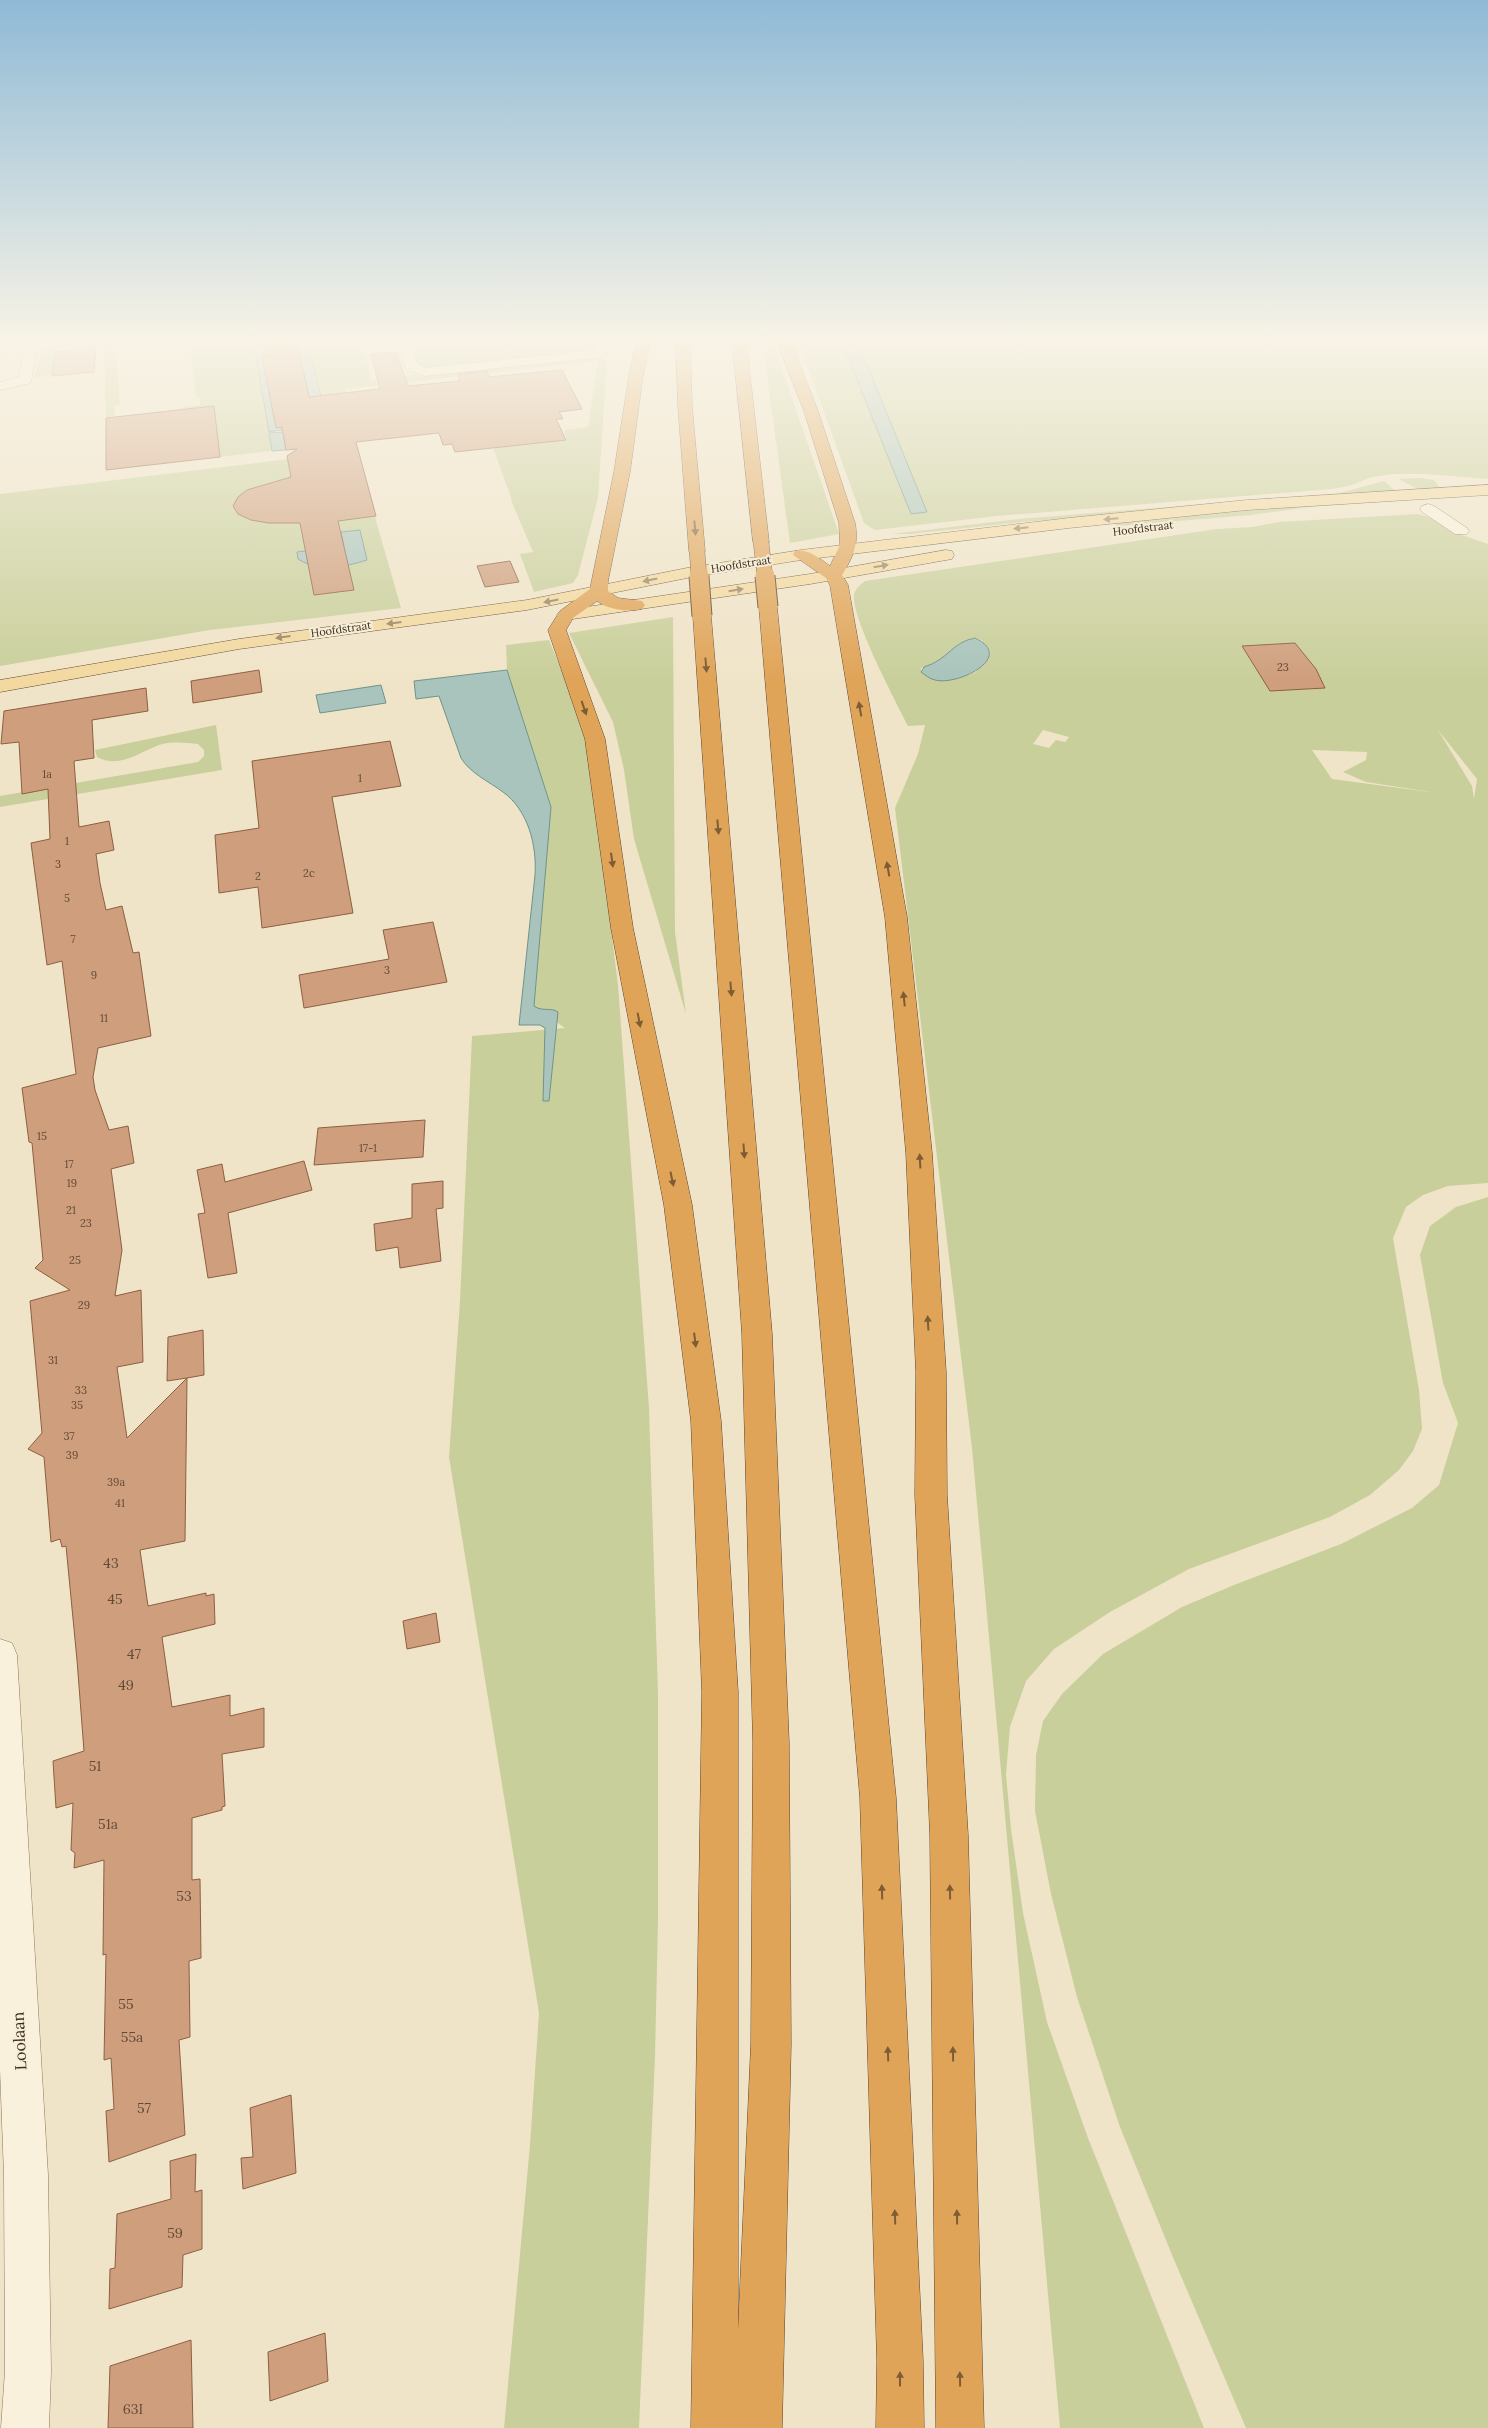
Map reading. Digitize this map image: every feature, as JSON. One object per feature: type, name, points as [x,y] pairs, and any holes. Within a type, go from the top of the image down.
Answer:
[{"type":"highway","points":[[625,453],[602,564],[599,591],[601,595],[612,602],[636,605]]},
{"type":"highway","points":[[689,453],[757,1334],[771,1743],[771,2044],[758,2428]]},
{"type":"highway","points":[[751,453],[768,607],[878,1798],[900,2362],[900,2428]]},
{"type":"highway","points":[[825,453],[847,523],[850,542],[833,575]]},
{"type":"highway","points":[[801,555],[833,575],[839,585],[896,917],[919,1153],[931,1372],[931,1495],[949,1835],[960,2428]]},
{"type":"highway","points":[[599,591],[561,622],[595,739],[622,928],[678,1205],[706,1421],[720,1692],[715,2428]]},
{"type":"main road","name":"Hoofdstraat","points":[[0,686],[239,644],[528,605],[711,568],[801,555],[1060,524],[1247,506],[1488,490]]},
{"type":"main road","name":"Hoofdstraat","points":[[0,693],[25,692],[225,659],[542,618],[561,622],[636,605],[833,575],[955,553],[1163,525],[1488,504]]},
{"type":"street","points":[[1428,509],[1461,531]]},
{"type":"street","name":"Loolaan","points":[[0,1655],[26,2175],[28,2371],[25,2428]]},
{"type":"green space","points":[[220,453],[252,453],[220,457]]},
{"type":"green space","points":[[495,453],[601,453],[598,498],[578,575],[573,583],[534,592],[520,554],[533,552]]},
{"type":"green space","points":[[778,453],[811,453],[839,534],[790,543]]},
{"type":"green space","points":[[839,453],[887,453],[911,514],[926,512],[902,453],[1488,453],[1488,479],[1425,474],[1394,474],[1372,477],[1349,486],[1332,489],[997,516],[875,530],[864,523]]},
{"type":"green space","points":[[288,459],[306,551],[298,559],[314,566],[323,567],[350,565],[367,560],[360,530],[341,532],[338,521],[375,517],[401,608],[210,630],[0,666],[0,494]]},
{"type":"green space","points":[[1419,478],[1434,480],[1441,490],[1417,489],[1399,479]]},
{"type":"green space","points":[[1384,481],[1394,490],[1391,492],[1022,522],[911,534],[892,534],[1018,519],[1340,493]]},
{"type":"green space","points":[[1395,501],[1309,507],[1251,515],[1117,526],[1113,522],[1227,511]]},
{"type":"green space","points":[[1418,514],[1431,518],[1462,535],[1488,544],[1488,1183],[1448,1186],[1423,1195],[1406,1207],[1393,1238],[1419,1390],[1422,1429],[1413,1451],[1399,1470],[1370,1495],[1330,1517],[1189,1569],[1110,1612],[1054,1649],[1026,1681],[1010,1727],[1006,1774],[1011,1829],[1023,1913],[1047,2022],[1088,2138],[1204,2428],[1060,2428],[972,1448],[895,808],[918,754],[925,725],[908,726],[859,621],[854,595],[865,581],[1217,529],[1252,527],[1279,522]],"holes":[[[976,638],[983,641],[976,672],[948,680],[934,679],[921,672],[921,668],[939,662],[970,639]],[[1043,730],[1069,737],[1065,742],[1056,740],[1049,748],[1033,744]],[[1438,730],[1477,779],[1474,799],[1472,786]],[[1312,750],[1367,752],[1366,760],[1343,772],[1366,782],[1437,793],[1332,779]]]},
{"type":"green space","points":[[673,617],[675,932],[686,1014],[634,839],[624,770],[613,722],[569,633]]},
{"type":"green space","points":[[549,640],[586,730],[618,985],[649,1408],[658,1693],[658,1921],[655,2057],[639,2428],[504,2428],[530,2145],[539,2013],[449,1457],[460,1301],[472,1036],[565,1028],[534,1006],[551,807],[507,670],[506,645]]},
{"type":"green space","points":[[216,725],[222,770],[0,807],[0,796],[198,762],[204,756],[204,750],[198,744],[168,743],[121,761],[105,760],[97,757],[95,750]]},
{"type":"green space","points":[[1488,1197],[1488,2428],[1246,2428],[1120,2127],[1077,1997],[1051,1894],[1035,1811],[1036,1755],[1043,1721],[1062,1694],[1103,1654],[1182,1607],[1341,1544],[1412,1508],[1439,1485],[1458,1423],[1443,1383],[1420,1255],[1430,1226],[1456,1207]]},
{"type":"water","points":[[887,453],[903,453],[927,512],[911,514]]},
{"type":"water","points":[[360,530],[367,560],[350,565],[323,567],[298,559],[297,552],[344,546],[341,532]]},
{"type":"water","points":[[975,638],[986,646],[989,653],[986,661],[979,668],[957,679],[945,681],[933,679],[921,672],[924,667],[939,660],[961,643]]},
{"type":"water","points":[[507,670],[551,807],[534,1006],[558,1012],[549,1101],[543,1101],[545,1028],[540,1025],[519,1025],[535,875],[534,852],[529,829],[525,818],[512,800],[474,772],[461,758],[439,696],[416,699],[414,681]]},
{"type":"water","points":[[381,685],[386,703],[320,713],[316,695]]},
{"type":"building","points":[[106,453],[220,453],[220,457],[106,470]]},
{"type":"building","points":[[291,453],[359,453],[376,516],[338,521],[354,590],[314,595],[300,523],[268,523],[251,520],[238,514],[233,506],[238,497],[247,490],[291,477],[287,456]]},
{"type":"building","points":[[510,561],[519,582],[485,587],[477,566]]},
{"type":"building","points":[[1295,643],[1316,669],[1325,688],[1270,691],[1242,646]]},
{"type":"building","points":[[259,670],[262,692],[193,703],[191,681]]},
{"type":"building","points":[[146,688],[148,711],[92,720],[94,758],[74,761],[79,827],[109,821],[114,850],[96,854],[100,883],[106,910],[122,906],[133,953],[139,952],[151,1036],[98,1048],[93,1077],[95,1090],[109,1130],[128,1126],[134,1163],[111,1169],[122,1250],[115,1296],[141,1290],[143,1362],[117,1367],[127,1438],[187,1378],[185,1541],[140,1550],[148,1606],[206,1593],[206,1596],[214,1594],[215,1624],[162,1637],[172,1707],[230,1695],[230,1716],[264,1708],[264,1747],[222,1754],[225,1806],[222,1807],[222,1810],[192,1818],[192,1880],[200,1879],[201,1958],[189,1961],[190,2037],[179,2040],[185,2135],[109,2162],[106,2111],[114,2109],[111,2058],[104,2060],[106,1954],[103,1955],[104,1860],[74,1868],[75,1853],[71,1850],[73,1803],[56,1808],[53,1761],[84,1751],[77,1660],[66,1546],[62,1547],[60,1539],[51,1542],[44,1457],[28,1449],[42,1433],[30,1301],[70,1290],[35,1268],[43,1260],[32,1143],[29,1142],[22,1088],[76,1074],[62,961],[47,965],[31,843],[50,839],[48,789],[22,794],[19,742],[1,744],[4,711]]},
{"type":"building","points":[[390,741],[401,786],[332,797],[353,913],[262,928],[258,887],[219,893],[215,835],[259,828],[252,761]]},
{"type":"building","points":[[433,922],[447,982],[304,1008],[299,975],[389,959],[383,930]]},
{"type":"building","points":[[425,1120],[423,1157],[314,1165],[318,1128]]},
{"type":"building","points":[[304,1161],[312,1190],[228,1213],[237,1273],[208,1278],[198,1214],[205,1213],[197,1170],[222,1164],[225,1182]]},
{"type":"building","points":[[443,1181],[443,1208],[436,1209],[441,1261],[400,1268],[398,1247],[376,1251],[374,1224],[412,1218],[412,1184]]},
{"type":"building","points":[[203,1330],[204,1375],[167,1381],[168,1337]]},
{"type":"building","points":[[436,1613],[440,1642],[407,1649],[403,1621]]},
{"type":"building","points":[[291,2095],[296,2173],[243,2189],[241,2158],[253,2157],[250,2108]]},
{"type":"building","points":[[196,2154],[195,2192],[202,2190],[202,2249],[183,2255],[182,2287],[109,2309],[110,2269],[115,2268],[117,2214],[171,2199],[170,2161]]},
{"type":"building","points":[[325,2333],[328,2381],[270,2401],[268,2352]]},
{"type":"building","points":[[191,2340],[193,2428],[108,2428],[110,2366]]}]
